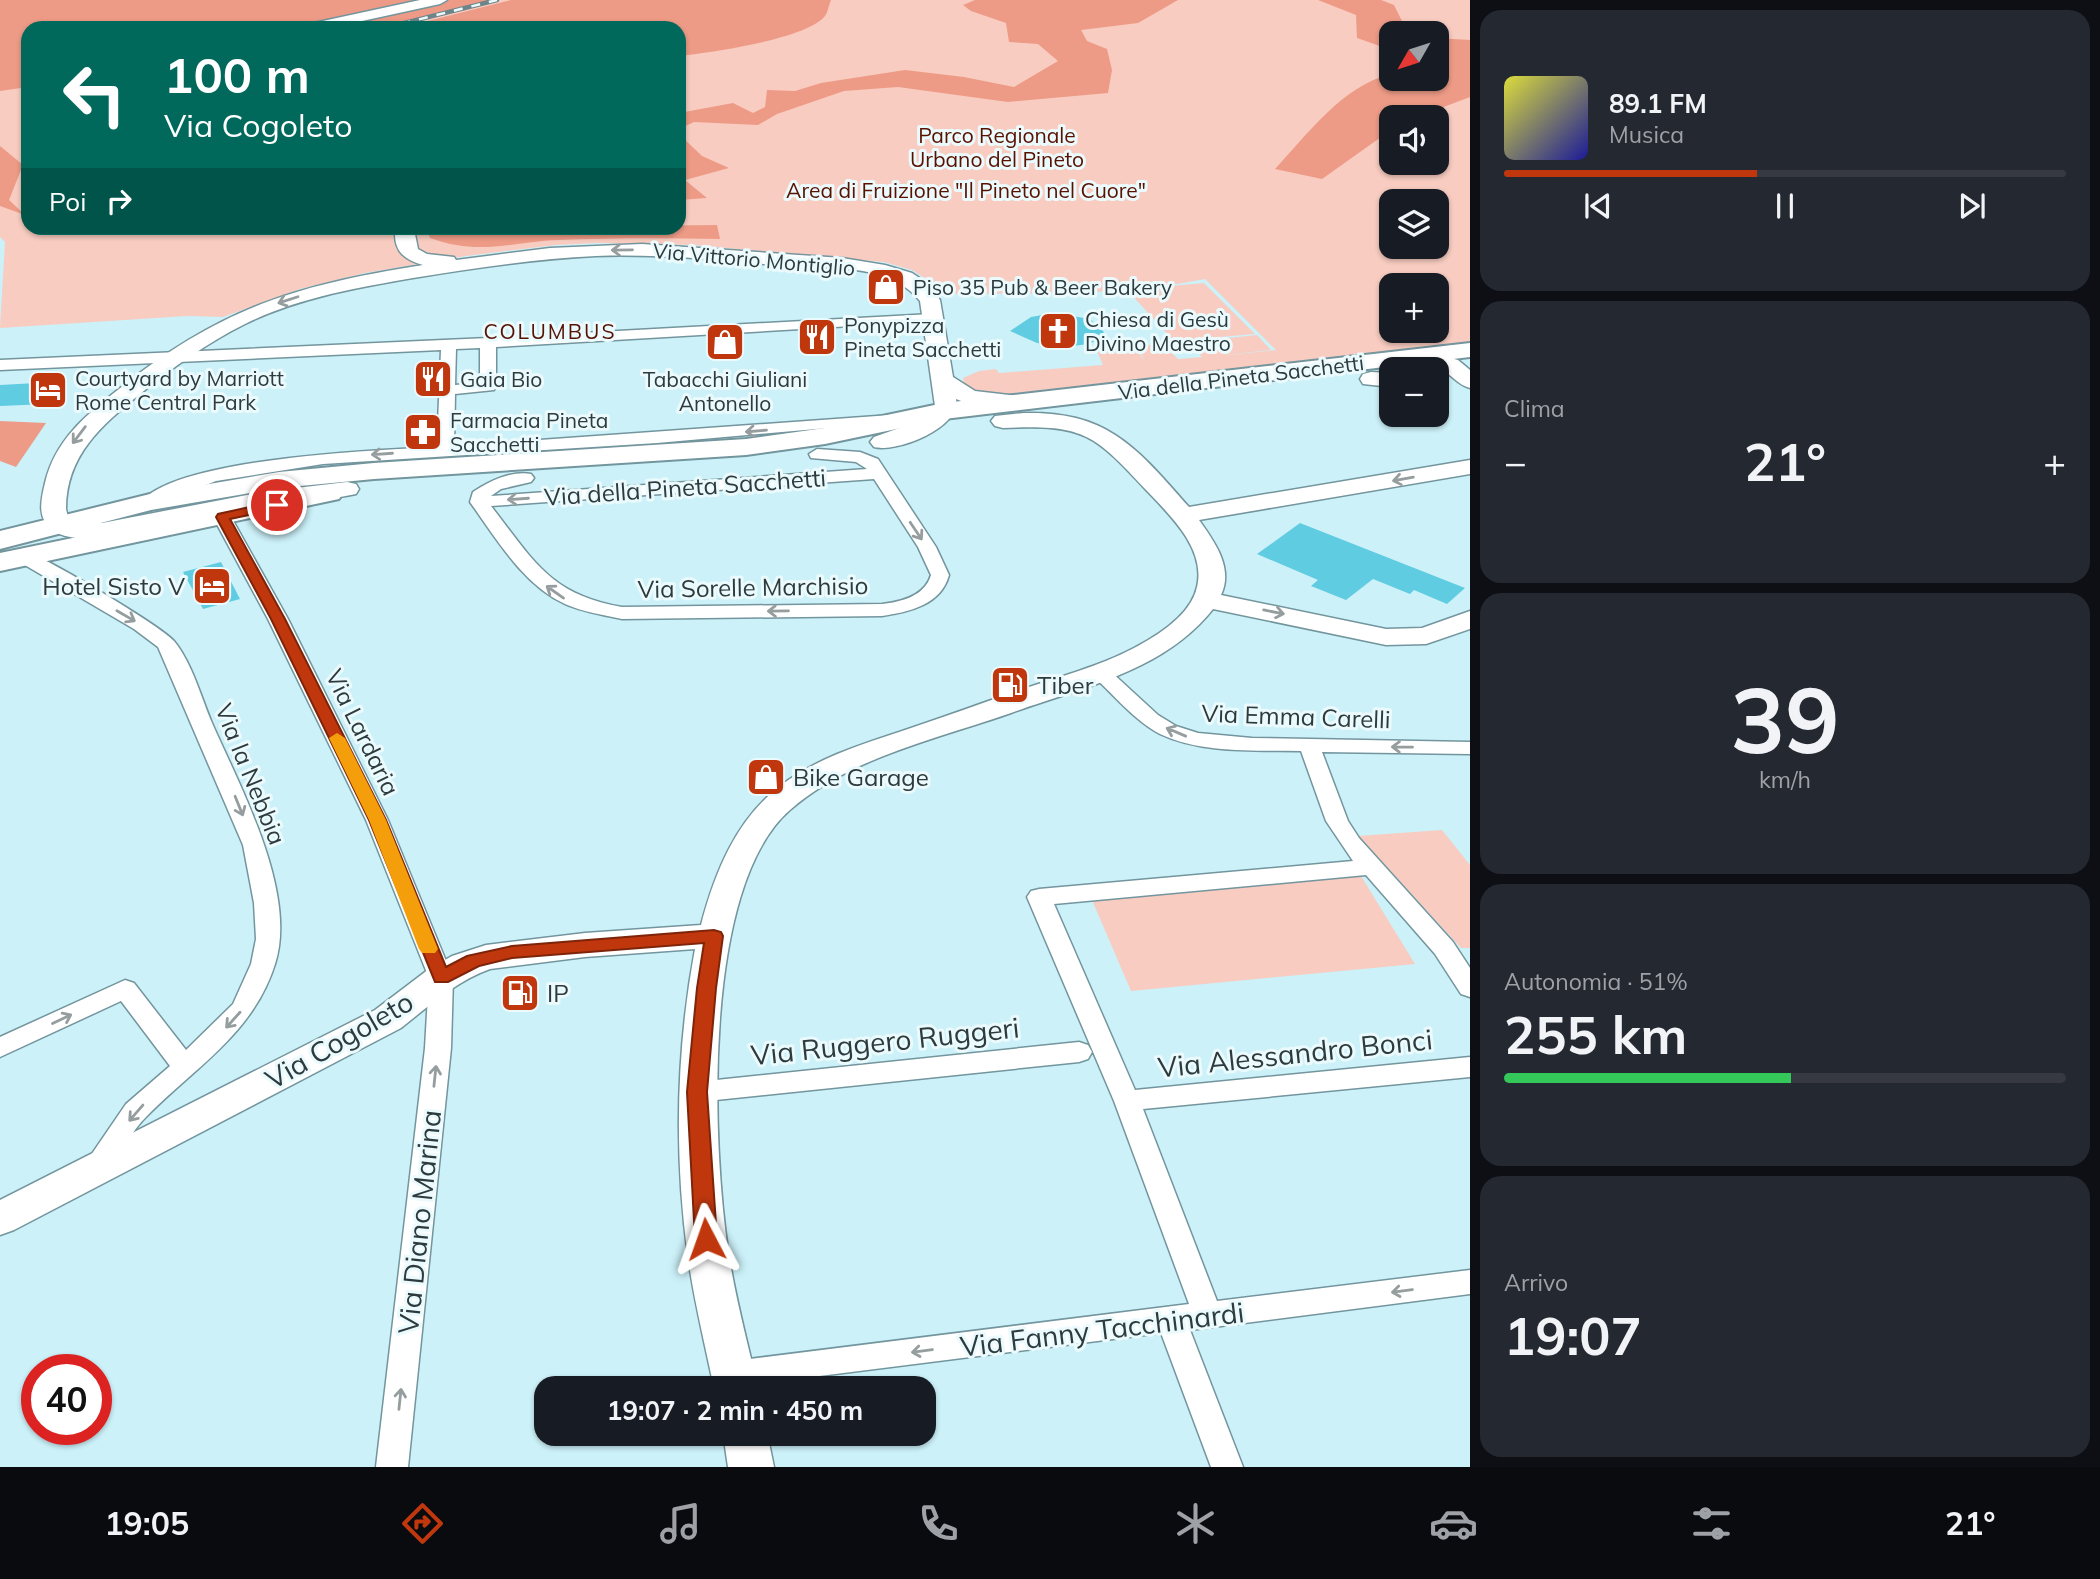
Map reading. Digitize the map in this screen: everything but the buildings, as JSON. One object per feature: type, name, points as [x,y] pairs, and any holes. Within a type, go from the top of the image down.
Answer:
[{"type":"main road","name":"Via della Pineta Sacchetti","points":[[0,540],[150,502],[261,483],[341,473],[746,447],[825,436],[933,413],[1024,402],[1451,368]]},
{"type":"main road","name":"Via della Pineta Sacchetti","points":[[12,559],[347,489],[731,465],[817,454],[1003,421],[1379,379]]},
{"type":"street","points":[[342,21],[440,0]]},
{"type":"street","name":"Via Vittorio Montiglio","points":[[354,282],[390,267],[397,257],[394,242],[404,235]]},
{"type":"street","name":"Via Vittorio Montiglio","points":[[409,235],[405,249],[424,259],[489,261]]},
{"type":"street","name":"Via Vittorio Montiglio","points":[[354,282],[553,253],[632,250],[855,266],[891,273],[914,283],[928,295],[946,403],[933,413]]},
{"type":"street","points":[[60,524],[54,517],[53,504],[59,474],[73,442],[87,425],[167,359],[215,329],[257,310],[354,282]]},
{"type":"street","points":[[0,365],[449,345],[932,318]]},
{"type":"street","points":[[447,390],[488,387],[488,343]]},
{"type":"street","points":[[445,450],[449,345]]},
{"type":"street","name":"Via della Pineta Sacchetti","points":[[1451,368],[1470,392]]},
{"type":"street","points":[[941,379],[970,397],[1024,402]]},
{"type":"street","name":"Via della Pineta Sacchetti","points":[[1060,398],[1080,402],[1093,409]]},
{"type":"street","points":[[1093,409],[1111,427],[1125,453]]},
{"type":"street","name":"Via della Pineta Sacchetti","points":[[150,502],[178,487],[270,467],[323,459],[657,438],[933,413],[934,422],[882,442]]},
{"type":"street","points":[[734,1376],[706,1239],[697,1092],[706,988],[714,936],[738,863],[751,838],[764,818],[789,795],[831,769],[863,755],[1101,673],[1176,633],[1207,600],[1212,581],[1207,554],[1195,530],[1125,453],[1094,430],[1074,423],[1057,420],[1003,421]]},
{"type":"street","name":"Via della Pineta Sacchetti","points":[[817,454],[865,459],[872,463],[879,473]]},
{"type":"street","points":[[1183,515],[1470,467]]},
{"type":"street","name":"Via della Pineta Sacchetti","points":[[525,478],[485,489],[479,496],[479,502],[879,473]]},
{"type":"street","name":"Via Sorelle Marchisio","points":[[479,502],[546,585],[566,600],[592,609],[622,613],[882,610],[921,598],[934,589],[940,580],[927,547],[879,473]]},
{"type":"street","name":"Via della Pineta Sacchetti","points":[[60,524],[73,530],[98,531],[212,508],[347,489]]},
{"type":"street","name":"Via Lardaria","points":[[222,517],[278,619],[377,820],[441,978]]},
{"type":"street","name":"Via la Nebbia","points":[[12,559],[141,625],[166,644],[198,711],[254,845],[268,919],[268,939],[260,975],[238,1015],[185,1067]]},
{"type":"street","points":[[1207,600],[1336,624],[1386,637],[1426,636],[1470,619]]},
{"type":"street","name":"Via Emma Carelli","points":[[1101,673],[1151,719],[1186,737],[1228,743],[1470,748]]},
{"type":"street","points":[[1309,745],[1337,821],[1369,867],[1444,948],[1470,988]]},
{"type":"street","points":[[1208,1316],[1126,1101],[1039,897],[1369,867]]},
{"type":"street","name":"Via Cogoleto","points":[[0,1219],[388,1019],[441,978],[474,961],[512,952],[714,936]]},
{"type":"street","name":"Via Diano Marina","points":[[392,1467],[438,1048],[441,978]]},
{"type":"street","points":[[0,1048],[125,989],[185,1067]]},
{"type":"street","name":"Via Ruggero Ruggeri","points":[[697,1092],[1079,1052]]},
{"type":"street","name":"Via Cogoleto","points":[[97,1168],[135,1111],[185,1067]]},
{"type":"street","name":"Via Alessandro Bonci","points":[[1126,1101],[1470,1067]]},
{"type":"street","name":"Via Fanny Tacchinardi","points":[[771,1376],[1171,1320],[1470,1283]]},
{"type":"street","points":[[1171,1320],[1227,1467]]},
{"type":"street","points":[[747,1446],[751,1467]]},
{"type":"green space","name":"Parco Regionale Urbano del Pineto","points":[[0,0],[1470,0],[1470,342],[1144,381],[995,395],[981,394],[965,387],[963,378],[979,371],[996,369],[999,373],[1103,365],[1097,351],[1134,347],[1145,361],[1136,346],[1162,344],[1178,359],[1202,357],[1189,342],[1257,335],[1271,350],[1215,356],[1276,350],[1205,279],[1112,291],[955,294],[945,291],[912,270],[884,262],[692,245],[598,243],[556,245],[466,256],[365,273],[300,289],[223,317],[187,316],[0,328],[5,242],[0,237]]},
{"type":"green space","points":[[1204,283],[1255,334],[1174,341],[1127,290]]},
{"type":"green space","points":[[1442,830],[1470,865],[1470,948],[1461,948],[1358,836]]},
{"type":"green space","points":[[1361,876],[1415,964],[1131,991],[1092,900]]},
{"type":"shaded area","points":[[0,0],[492,0],[407,21],[21,21],[21,88],[0,91]]},
{"type":"shaded area","points":[[511,0],[831,0],[825,16],[799,32],[757,44],[686,55],[686,21],[428,21]]},
{"type":"shaded area","points":[[975,0],[1178,0],[1138,23],[1081,30],[1087,41],[1107,49],[1112,70],[1108,93],[1008,102],[898,87],[844,91],[777,114],[758,125],[694,122],[686,126],[686,112],[733,103],[753,113],[765,107],[767,90],[795,91],[821,83],[905,70],[964,77],[1014,87],[1058,61],[1038,44],[1009,42],[1006,23],[971,11],[963,5]]},
{"type":"shaded area","points":[[1318,0],[1381,0],[1394,5],[1402,21],[1379,21],[1379,46],[1357,38],[1356,15]]},
{"type":"shaded area","points":[[1449,39],[1470,40],[1470,97],[1449,105],[1379,105],[1379,139],[1322,179],[1275,169],[1341,100],[1379,78],[1379,91],[1449,91]]},
{"type":"shaded area","points":[[686,141],[702,156],[729,168],[686,180]]},
{"type":"shaded area","points":[[0,146],[21,163],[9,200],[21,214],[0,206]]},
{"type":"shaded area","points":[[686,181],[707,198],[686,200]]},
{"type":"shaded area","points":[[686,225],[717,225],[720,239],[558,240],[479,247],[448,243],[430,238],[429,235],[686,235]]},
{"type":"shaded area","points":[[0,421],[46,423],[16,467],[0,461]]},
{"type":"railway","points":[[412,21],[497,0]]},
{"type":"slow traffic","points":[[337,738],[377,820],[429,949]]},
{"type":"place","name":"Piso 35 Pub & Beer Bakery","points":[[886,287]]},
{"type":"place","name":"Chiesa di Gesù Divino Maestro","points":[[1058,331]]},
{"type":"place","name":"Ponypizza Pineta Sacchetti","points":[[817,337]]},
{"type":"place","name":"Tabacchi Giuliani Antonello","points":[[725,342]]},
{"type":"place","name":"Gaia Bio","points":[[433,379]]},
{"type":"place","name":"Courtyard by Marriott Rome Central Park","points":[[48,390]]},
{"type":"place","name":"Farmacia Pineta Sacchetti","points":[[423,432]]},
{"type":"place","name":"Hotel Sisto V","points":[[212,586]]},
{"type":"place","name":"Tiber","points":[[1010,685]]},
{"type":"place","name":"Bike Garage","points":[[766,777]]},
{"type":"place","name":"IP","points":[[520,993]]},
{"type":"district","name":"COLUMBUS","points":[[550,331]]},
{"type":"route","points":[[277,505],[222,517],[278,619],[377,820],[441,978],[474,961],[512,952],[714,936],[706,988],[697,1092],[706,1239]]},
{"type":"park label","name":"Area di Fruizione \"Il Pineto nel Cuore\"","points":[[966,190]]}]
